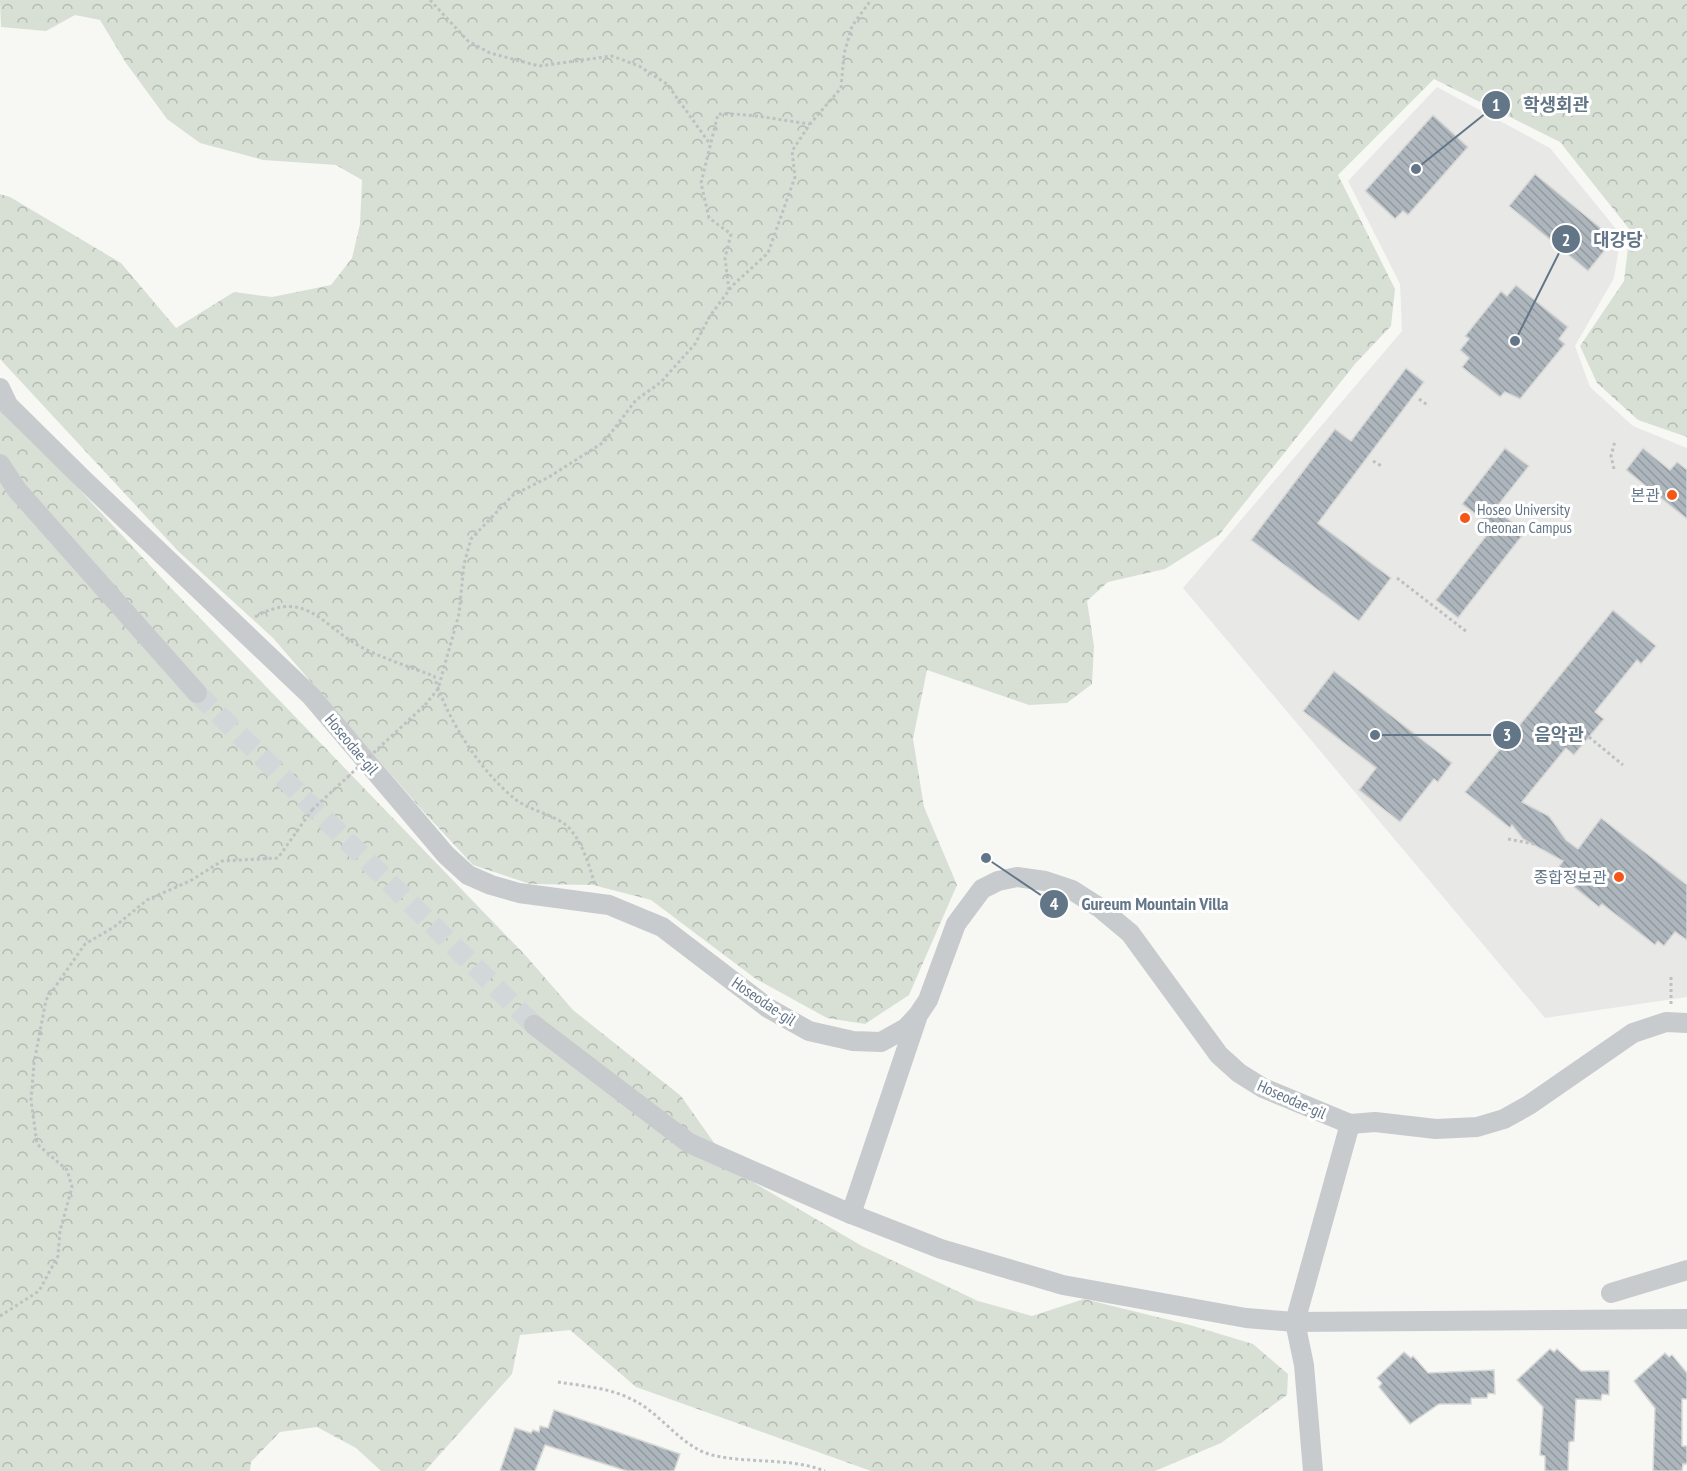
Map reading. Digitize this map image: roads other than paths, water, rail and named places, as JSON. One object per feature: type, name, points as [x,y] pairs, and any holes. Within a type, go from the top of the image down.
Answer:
[{"type":"street","name":"Hoseodae-gil","points":[[0,388],[8,405],[16,414],[311,696],[440,848],[468,874],[519,894],[600,903],[626,910],[662,927],[768,1008],[809,1031],[853,1041],[881,1042],[906,1028],[918,1016],[928,1000],[956,924],[981,889],[998,881],[1017,877],[1045,881],[1072,890],[1101,908],[1130,933],[1219,1055],[1239,1073],[1263,1088],[1350,1124],[1375,1122],[1436,1129],[1477,1127],[1504,1119],[1529,1105],[1633,1033],[1666,1022],[1687,1023]]},
{"type":"street","points":[[0,464],[24,499],[197,693]]},
{"type":"street","points":[[851,1214],[918,1016]]},
{"type":"street","points":[[534,1025],[689,1143],[851,1214],[941,1249],[1063,1285],[1246,1318],[1295,1322],[1687,1319]]},
{"type":"street","points":[[1313,1471],[1304,1365],[1295,1322],[1350,1124]]},
{"type":"street","points":[[1611,1293],[1687,1270]]},
{"type":"tunnel","points":[[197,693],[534,1025]]},
{"type":"place","name":"학생회관","points":[[1416,169]]},
{"type":"place","name":"대강당","points":[[1515,341]]},
{"type":"place","name":"본관","points":[[1672,495]]},
{"type":"place","name":"Hoseo University Cheonan Campus","points":[[1465,518]]},
{"type":"place","name":"음악관","points":[[1375,735]]},
{"type":"place","name":"Gureum Mountain Villa","points":[[986,858]]},
{"type":"place","name":"종합정보관","points":[[1619,877]]}]
